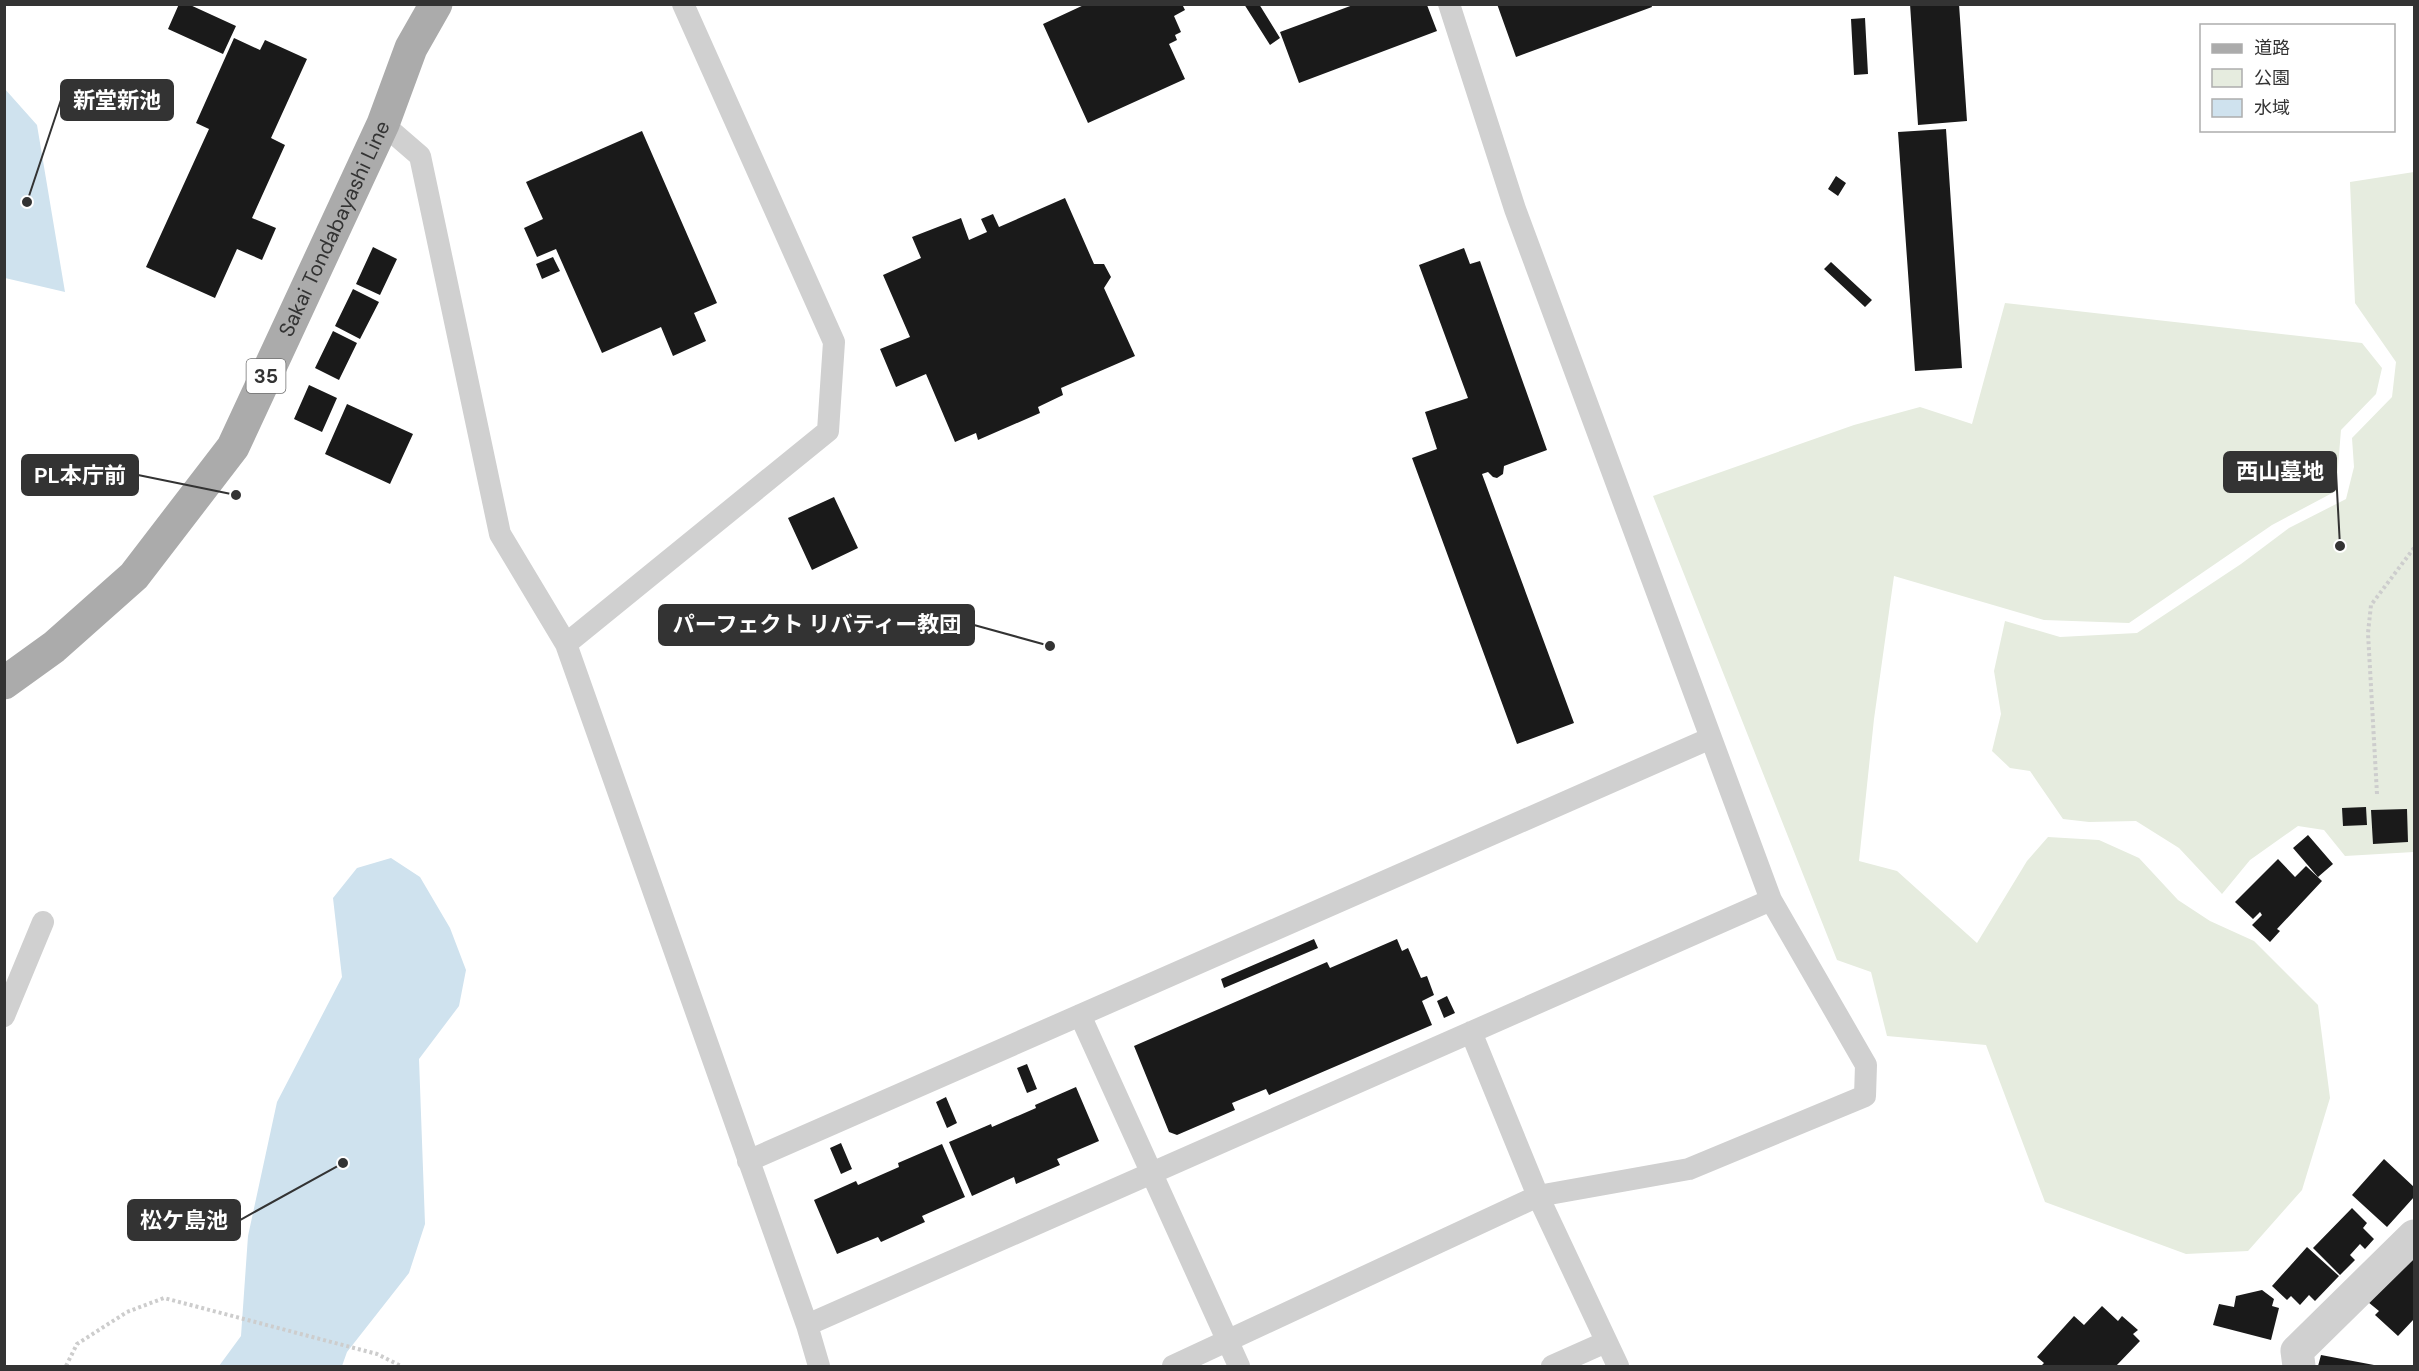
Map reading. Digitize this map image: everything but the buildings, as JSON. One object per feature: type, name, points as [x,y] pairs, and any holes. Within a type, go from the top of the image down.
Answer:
[{"type":"main road","name":"Sakai Tondabayashi Line","points":[[4,683],[54,647],[134,576],[233,447],[384,124],[411,48],[436,4]]},
{"type":"street","points":[[2299,1366],[2297,1351],[2415,1236]]},
{"type":"lane","points":[[566,644],[828,431],[834,342],[683,4]]},
{"type":"lane","points":[[1173,1366],[1229,1342],[1538,1196],[1689,1169],[1864,1096],[1866,1065],[1771,900],[1515,209],[1449,4]]},
{"type":"lane","points":[[384,124],[420,156],[500,534],[566,644],[807,1325],[819,1366]]},
{"type":"lane","points":[[748,1161],[1711,738]]},
{"type":"lane","points":[[807,1325],[1771,900]]},
{"type":"lane","points":[[4,1016],[43,922]]},
{"type":"lane","points":[[1080,1015],[1239,1366]]},
{"type":"lane","points":[[1471,1032],[1538,1196],[1618,1366]]},
{"type":"lane","points":[[1552,1366],[1606,1342]]},
{"type":"path","points":[[2377,794],[2368,633],[2371,605],[2414,549]]},
{"type":"path","points":[[66,1366],[77,1344],[127,1312],[164,1298],[376,1354],[401,1366]]},
{"type":"green space","points":[[2414,172],[2414,852],[2345,856],[2324,830],[2298,826],[2250,860],[2222,894],[2179,848],[2136,821],[2089,822],[2063,819],[2030,771],[2010,768],[1992,751],[2001,714],[1994,671],[2005,621],[2060,637],[2137,633],[2241,564],[2289,528],[2346,499],[2354,467],[2352,438],[2392,397],[2396,362],[2355,303],[2350,182]]},
{"type":"green space","points":[[2005,303],[2362,343],[2382,368],[2376,394],[2341,430],[2336,491],[2272,525],[2129,623],[2044,620],[1894,576],[1874,719],[1859,861],[1897,871],[1977,943],[2027,861],[2048,837],[2099,840],[2139,858],[2178,900],[2210,921],[2254,941],[2318,1005],[2330,1098],[2302,1190],[2248,1251],[2186,1254],[2045,1202],[1986,1045],[1887,1036],[1871,972],[1837,960],[1653,496],[1854,425],[1920,407],[1972,424]]},
{"type":"water","points":[[4,88],[37,125],[65,292],[5,278]]},
{"type":"water","points":[[391,858],[420,877],[450,928],[466,970],[459,1006],[419,1059],[425,1224],[409,1273],[347,1352],[342,1366],[219,1366],[241,1336],[248,1236],[277,1102],[342,977],[333,898],[357,868]]},
{"type":"place","name":"新堂新池","points":[[27,202]]},
{"type":"place","name":"PL本庁前","points":[[236,495]]},
{"type":"place","name":"西山墓地","points":[[2340,546]]},
{"type":"place","name":"パーフェクト リバティー教団","points":[[1050,646]]},
{"type":"place","name":"松ケ島池","points":[[343,1163]]}]
